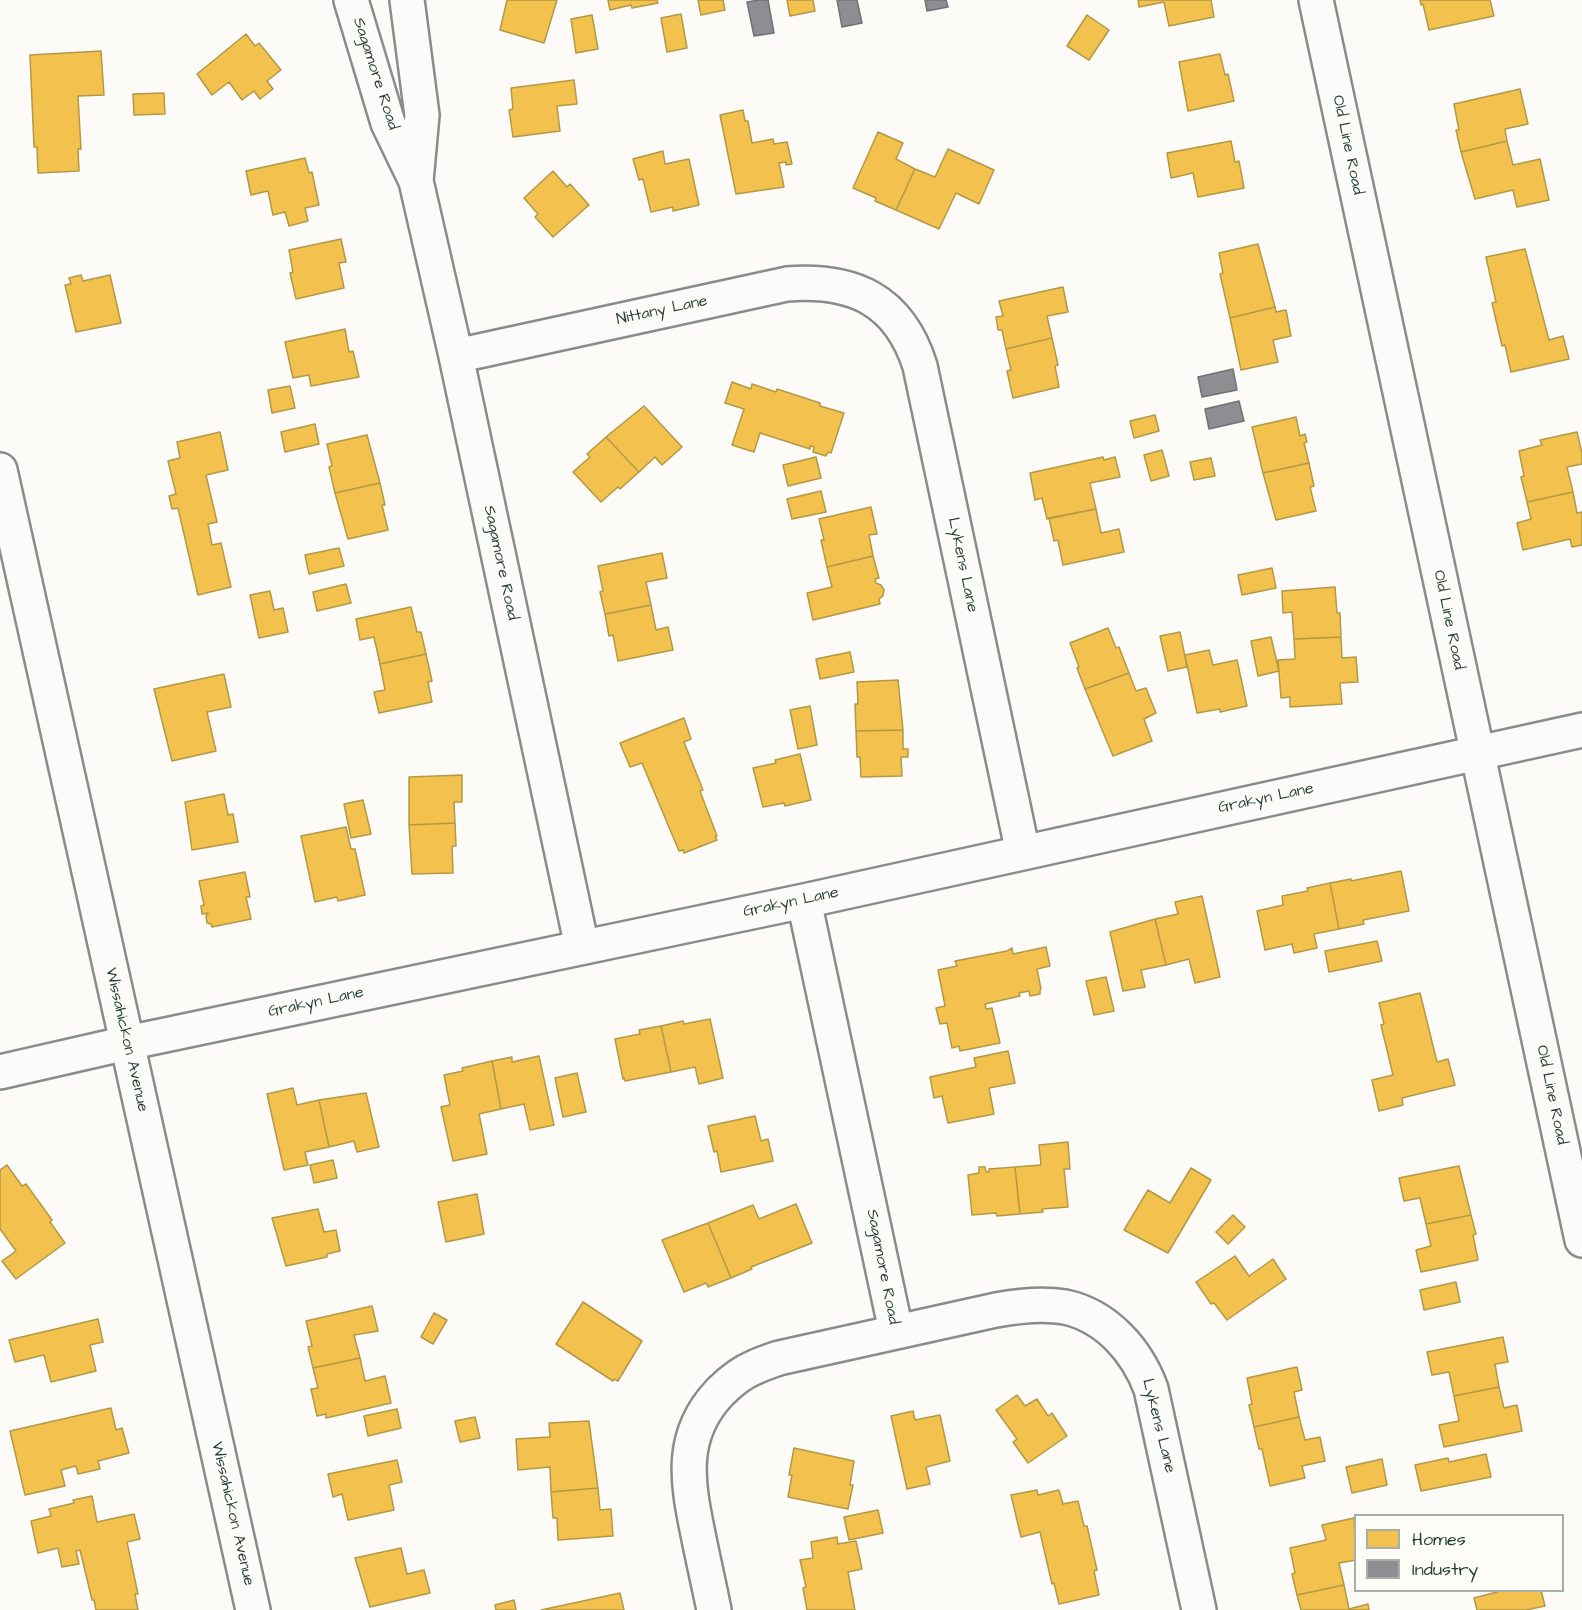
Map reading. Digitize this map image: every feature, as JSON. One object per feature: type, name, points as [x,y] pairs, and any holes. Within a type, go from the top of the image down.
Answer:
[{"type":"street","name":"Sagamore Road","points":[[351,0],[388,123],[416,181],[456,356],[582,946]]},
{"type":"street","name":"Sagamore Road","points":[[407,0],[422,116],[416,181]]},
{"type":"street","name":"Old Line Road","points":[[1316,0],[1582,1240]]},
{"type":"street","name":"Nittany Lane","points":[[456,356],[788,284],[830,283],[849,288],[868,297]]},
{"type":"street","name":"Lykens Lane","points":[[868,297],[883,307],[907,333],[920,366],[1023,853]]},
{"type":"street","name":"Wissahickon Avenue","points":[[0,470],[253,1610]]},
{"type":"street","name":"Grakyn Lane","points":[[0,1072],[582,946],[804,901],[1582,730]]},
{"type":"street","name":"Sagamore Road","points":[[714,1610],[688,1475],[690,1448],[696,1425],[710,1402],[728,1384],[752,1368],[779,1358],[896,1331],[804,901]]},
{"type":"street","name":"Lykens Lane","points":[[896,1331],[1004,1309],[1042,1306],[1066,1308],[1086,1315],[1124,1341],[1137,1358],[1151,1389],[1198,1610]]},
{"type":"building: Homes","points":[[507,0],[557,0],[544,43],[500,30]]},
{"type":"building: Homes","points":[[608,0],[657,0],[658,3],[632,8],[631,5],[610,10]]},
{"type":"building: Homes","points":[[698,0],[723,0],[725,10],[701,15]]},
{"type":"building: Homes","points":[[787,0],[813,0],[815,11],[790,16]]},
{"type":"building: Homes","points":[[1138,0],[1211,0],[1214,17],[1169,26],[1164,2],[1139,7]]},
{"type":"building: Homes","points":[[1420,0],[1490,0],[1494,16],[1429,30]]},
{"type":"building: Homes","points":[[681,14],[687,48],[667,52],[661,18]]},
{"type":"building: Homes","points":[[592,15],[598,49],[576,53],[571,19]]},
{"type":"building: Homes","points":[[1087,15],[1109,30],[1089,60],[1067,46]]},
{"type":"building: Homes","points":[[246,34],[255,46],[259,43],[281,70],[267,81],[273,89],[260,99],[254,91],[242,100],[229,82],[212,95],[197,74]]},
{"type":"building: Homes","points":[[101,51],[104,95],[78,96],[81,149],[78,149],[79,171],[38,173],[37,147],[34,147],[30,55]]},
{"type":"building: Homes","points":[[1220,54],[1225,75],[1228,74],[1234,101],[1188,111],[1179,62]]},
{"type":"building: Homes","points":[[574,80],[577,104],[557,106],[560,131],[513,137],[509,110],[513,109],[511,88]]},
{"type":"building: Homes","points":[[1520,89],[1528,124],[1505,129],[1507,141],[1461,152],[1454,104]]},
{"type":"building: Homes","points":[[164,93],[165,114],[134,115],[133,94]]},
{"type":"building: Homes","points":[[743,110],[745,121],[748,121],[752,143],[773,139],[774,144],[787,142],[792,164],[779,163],[784,187],[736,194],[720,115]]},
{"type":"building: Homes","points":[[878,132],[903,143],[896,159],[915,169],[896,210],[853,188]]},
{"type":"building: Homes","points":[[1231,141],[1235,162],[1239,161],[1244,188],[1198,197],[1193,173],[1171,178],[1167,153]]},
{"type":"building: Homes","points":[[1507,141],[1513,165],[1540,159],[1549,200],[1517,207],[1513,190],[1475,199],[1461,152]]},
{"type":"building: Homes","points":[[948,149],[994,170],[979,204],[956,193],[939,229],[896,210],[915,169],[935,177]]},
{"type":"building: Homes","points":[[663,151],[665,164],[689,159],[699,205],[673,211],[673,207],[651,212],[643,179],[639,180],[633,159]]},
{"type":"building: Homes","points":[[305,158],[309,173],[312,172],[319,205],[305,208],[308,221],[289,226],[285,212],[273,215],[268,191],[251,195],[246,171]]},
{"type":"building: Homes","points":[[553,171],[567,187],[570,184],[589,205],[553,237],[535,217],[538,214],[524,198]]},
{"type":"building: Homes","points":[[341,239],[346,262],[339,263],[344,288],[296,299],[290,273],[293,272],[289,250]]},
{"type":"building: Homes","points":[[1258,244],[1275,307],[1230,318],[1220,274],[1223,273],[1219,253]]},
{"type":"building: Homes","points":[[1525,249],[1549,340],[1563,336],[1569,359],[1511,372],[1492,303],[1496,302],[1486,257]]},
{"type":"building: Homes","points":[[81,275],[83,281],[110,275],[121,323],[76,332],[65,285],[71,284],[69,278]]},
{"type":"building: Homes","points":[[1063,287],[1068,312],[1047,316],[1052,338],[1006,349],[1002,330],[998,330],[996,317],[1003,316],[999,301]]},
{"type":"building: Homes","points":[[1275,307],[1276,312],[1286,310],[1291,336],[1273,340],[1278,362],[1241,370],[1230,318]]},
{"type":"building: Homes","points":[[345,329],[349,352],[353,351],[359,377],[311,386],[309,375],[293,378],[285,342]]},
{"type":"building: Homes","points":[[1052,338],[1058,365],[1055,366],[1059,387],[1013,398],[1007,371],[1011,370],[1006,349]]},
{"type":"building: Homes","points":[[732,382],[751,389],[752,384],[776,392],[777,389],[844,413],[831,453],[828,452],[826,456],[813,452],[814,447],[810,446],[810,449],[760,433],[754,452],[732,445],[744,409],[725,403]]},
{"type":"building: Homes","points":[[290,386],[295,408],[272,413],[268,390]]},
{"type":"building: Homes","points":[[644,406],[682,447],[662,465],[655,457],[639,472],[606,437]]},
{"type":"building: Homes","points":[[1155,415],[1159,431],[1134,438],[1130,421]]},
{"type":"building: Homes","points":[[1296,417],[1300,436],[1305,434],[1307,442],[1304,443],[1309,463],[1263,473],[1252,427]]},
{"type":"building: Homes","points":[[315,424],[319,444],[285,452],[281,432]]},
{"type":"building: Homes","points":[[220,432],[228,470],[206,475],[217,522],[208,524],[212,545],[221,543],[231,587],[198,595],[178,508],[172,509],[171,505],[169,496],[176,494],[168,461],[180,458],[177,442]]},
{"type":"building: Homes","points":[[1577,432],[1582,464],[1567,467],[1573,492],[1527,502],[1521,477],[1524,476],[1519,451],[1542,445],[1540,440]]},
{"type":"building: Homes","points":[[367,435],[380,483],[335,493],[327,444]]},
{"type":"building: Homes","points":[[606,437],[639,472],[601,502],[573,472],[590,457],[587,454]]},
{"type":"building: Homes","points":[[1162,450],[1169,476],[1151,481],[1144,455]]},
{"type":"building: Homes","points":[[816,457],[821,478],[788,486],[783,465]]},
{"type":"building: Homes","points":[[1103,457],[1104,460],[1115,457],[1120,477],[1090,483],[1096,509],[1047,519],[1042,498],[1035,500],[1030,473]]},
{"type":"building: Homes","points":[[1211,458],[1215,476],[1194,480],[1190,462]]},
{"type":"building: Homes","points":[[1309,463],[1314,486],[1310,487],[1316,511],[1276,520],[1263,473]]},
{"type":"building: Homes","points":[[380,483],[388,530],[348,539],[335,493]]},
{"type":"building: Homes","points":[[821,491],[826,512],[792,519],[787,499]]},
{"type":"building: Homes","points":[[1573,492],[1577,513],[1582,512],[1582,545],[1572,547],[1570,539],[1523,550],[1517,523],[1531,519],[1527,502]]},
{"type":"building: Homes","points":[[871,507],[877,534],[869,535],[873,556],[827,567],[819,519]]},
{"type":"building: Homes","points":[[1096,509],[1101,533],[1119,529],[1124,552],[1063,565],[1058,540],[1054,541],[1049,518]]},
{"type":"building: Homes","points":[[339,548],[344,566],[309,574],[305,555]]},
{"type":"building: Homes","points":[[662,553],[667,578],[646,582],[651,605],[605,614],[598,566]]},
{"type":"building: Homes","points":[[873,556],[879,578],[875,579],[876,583],[884,590],[883,596],[879,599],[880,604],[813,620],[807,593],[832,587],[827,567]]},
{"type":"building: Homes","points":[[1272,568],[1276,588],[1242,595],[1238,575]]},
{"type":"building: Homes","points":[[346,584],[351,603],[317,611],[313,592]]},
{"type":"building: Homes","points":[[1335,587],[1337,613],[1340,613],[1341,637],[1294,639],[1292,612],[1283,613],[1282,591]]},
{"type":"building: Homes","points":[[270,591],[274,610],[283,608],[288,632],[259,638],[250,595]]},
{"type":"building: Homes","points":[[651,605],[656,630],[668,627],[673,650],[618,661],[613,635],[609,636],[605,614]]},
{"type":"building: Homes","points":[[411,607],[417,632],[421,632],[426,654],[380,664],[374,637],[360,640],[356,619]]},
{"type":"building: Homes","points":[[1108,628],[1116,648],[1119,647],[1129,673],[1085,689],[1070,643]]},
{"type":"building: Homes","points":[[1180,632],[1187,667],[1168,671],[1160,636]]},
{"type":"building: Homes","points":[[1271,637],[1279,671],[1258,676],[1251,641]]},
{"type":"building: Homes","points":[[1341,637],[1342,658],[1356,657],[1358,682],[1340,683],[1342,704],[1290,707],[1290,697],[1281,698],[1278,660],[1295,659],[1294,639]]},
{"type":"building: Homes","points":[[1209,650],[1213,665],[1237,660],[1247,706],[1220,712],[1220,709],[1197,713],[1185,655]]},
{"type":"building: Homes","points":[[850,652],[854,672],[820,679],[816,659]]},
{"type":"building: Homes","points":[[426,654],[432,681],[428,682],[432,702],[379,713],[374,692],[385,690],[380,664]]},
{"type":"building: Homes","points":[[1129,673],[1136,691],[1146,688],[1156,713],[1144,719],[1152,741],[1113,756],[1085,689]]},
{"type":"building: Homes","points":[[224,674],[231,707],[207,712],[216,751],[172,761],[154,689]]},
{"type":"building: Homes","points":[[898,680],[903,730],[856,731],[857,682]]},
{"type":"building: Homes","points":[[810,706],[817,745],[798,749],[790,710]]},
{"type":"building: Homes","points":[[684,718],[691,739],[684,742],[703,790],[700,791],[717,840],[684,853],[683,850],[679,851],[642,763],[630,767],[620,743]]},
{"type":"building: Homes","points":[[903,730],[903,749],[908,749],[908,757],[901,757],[902,776],[861,777],[860,757],[857,757],[856,731]]},
{"type":"building: Homes","points":[[800,754],[811,800],[785,806],[784,803],[763,807],[753,768]]},
{"type":"building: Homes","points":[[462,775],[462,802],[454,802],[455,823],[409,825],[409,777]]},
{"type":"building: Homes","points":[[224,794],[228,815],[233,814],[238,842],[192,850],[185,802]]},
{"type":"building: Homes","points":[[363,800],[371,834],[351,838],[344,804]]},
{"type":"building: Homes","points":[[455,823],[456,846],[452,846],[453,873],[412,874],[409,825]]},
{"type":"building: Homes","points":[[346,827],[351,849],[355,849],[365,895],[338,901],[337,897],[315,902],[301,836]]},
{"type":"building: Homes","points":[[1401,871],[1409,911],[1363,920],[1364,924],[1339,929],[1330,883]]},
{"type":"building: Homes","points":[[245,872],[250,897],[246,897],[251,919],[212,927],[207,923],[208,913],[202,914],[201,906],[204,905],[199,881]]},
{"type":"building: Homes","points":[[1330,883],[1339,929],[1314,934],[1317,948],[1294,953],[1292,944],[1265,950],[1257,911],[1283,905],[1282,896],[1308,891],[1307,888]]},
{"type":"building: Homes","points":[[1202,896],[1220,977],[1195,983],[1189,959],[1166,965],[1155,919],[1178,914],[1175,902]]},
{"type":"building: Homes","points":[[1155,919],[1166,965],[1141,970],[1145,987],[1123,991],[1110,932]]},
{"type":"building: Homes","points":[[1377,941],[1382,961],[1329,972],[1325,951]]},
{"type":"building: Homes","points":[[1046,947],[1050,966],[1037,969],[1040,994],[1030,996],[1029,991],[1019,993],[1020,996],[985,1004],[986,1009],[992,1008],[1000,1043],[960,1051],[959,1046],[952,1048],[947,1023],[940,1024],[936,1008],[945,1006],[938,970],[957,966],[955,961],[1007,951],[1012,948],[1013,954]]},
{"type":"building: Homes","points":[[1106,977],[1114,1011],[1094,1015],[1086,981]]},
{"type":"building: Homes","points":[[1420,993],[1437,1062],[1448,1059],[1455,1085],[1402,1098],[1403,1105],[1379,1111],[1372,1080],[1393,1075],[1381,1025],[1384,1024],[1379,1003]]},
{"type":"building: Homes","points":[[710,1019],[723,1078],[699,1084],[695,1067],[671,1072],[661,1026],[683,1021],[684,1024]]},
{"type":"building: Homes","points":[[661,1026],[671,1072],[625,1081],[615,1039],[640,1034],[639,1030]]},
{"type":"building: Homes","points":[[1008,1051],[1015,1083],[989,1088],[994,1114],[948,1123],[942,1096],[934,1098],[930,1077],[976,1067],[974,1058]]},
{"type":"building: Homes","points":[[539,1056],[554,1125],[530,1130],[524,1104],[501,1109],[492,1061],[512,1057],[512,1062]]},
{"type":"building: Homes","points":[[492,1061],[501,1109],[479,1114],[487,1154],[453,1161],[441,1107],[450,1105],[444,1075]]},
{"type":"building: Homes","points":[[577,1073],[586,1112],[563,1117],[555,1078]]},
{"type":"building: Homes","points":[[293,1088],[297,1105],[319,1100],[329,1147],[305,1152],[308,1165],[284,1170],[267,1094]]},
{"type":"building: Homes","points":[[366,1093],[379,1147],[357,1152],[354,1141],[329,1147],[319,1100]]},
{"type":"building: Homes","points":[[755,1116],[761,1141],[768,1139],[773,1161],[721,1172],[717,1151],[714,1152],[708,1126]]},
{"type":"building: Homes","points":[[1068,1142],[1070,1169],[1064,1169],[1068,1207],[1020,1214],[1015,1167],[1041,1165],[1039,1145]]},
{"type":"building: Homes","points":[[333,1160],[337,1178],[314,1183],[310,1165]]},
{"type":"building: Homes","points":[[7,1165],[22,1186],[26,1184],[52,1220],[50,1222],[65,1243],[16,1279],[2,1261],[16,1251],[0,1229],[0,1170]]},
{"type":"building: Homes","points":[[1459,1166],[1471,1215],[1426,1224],[1420,1198],[1404,1201],[1399,1178]]},
{"type":"building: Homes","points":[[979,1167],[985,1167],[986,1172],[989,1172],[989,1169],[1015,1167],[1020,1214],[972,1215],[968,1175],[979,1173]]},
{"type":"building: Homes","points":[[1191,1168],[1211,1180],[1168,1253],[1124,1230],[1148,1190],[1170,1203]]},
{"type":"building: Homes","points":[[477,1194],[484,1234],[446,1242],[438,1202]]},
{"type":"building: Homes","points":[[796,1204],[812,1243],[751,1267],[752,1269],[731,1278],[708,1223],[753,1205],[759,1219]]},
{"type":"building: Homes","points":[[318,1209],[324,1232],[336,1230],[340,1251],[327,1254],[327,1257],[286,1266],[272,1218]]},
{"type":"building: Homes","points":[[1233,1215],[1245,1227],[1228,1244],[1216,1232]]},
{"type":"building: Homes","points":[[1471,1215],[1476,1234],[1473,1235],[1478,1260],[1421,1272],[1416,1250],[1431,1246],[1426,1224]]},
{"type":"building: Homes","points":[[708,1223],[731,1278],[708,1287],[706,1283],[684,1292],[662,1240]]},
{"type":"building: Homes","points":[[1235,1256],[1249,1276],[1273,1259],[1286,1279],[1227,1320],[1214,1303],[1211,1304],[1196,1282]]},
{"type":"building: Homes","points":[[1456,1282],[1460,1302],[1424,1310],[1420,1290]]},
{"type":"building: Homes","points":[[583,1302],[642,1341],[618,1381],[614,1379],[613,1381],[556,1344]]},
{"type":"building: Homes","points":[[372,1306],[378,1331],[354,1335],[360,1358],[313,1368],[308,1347],[312,1346],[306,1321]]},
{"type":"building: Homes","points":[[434,1313],[447,1320],[433,1344],[421,1337]]},
{"type":"building: Homes","points":[[98,1319],[103,1342],[90,1345],[96,1371],[51,1382],[44,1355],[15,1362],[9,1340]]},
{"type":"building: Homes","points":[[1503,1337],[1508,1362],[1495,1364],[1499,1387],[1454,1396],[1449,1372],[1432,1375],[1427,1352]]},
{"type":"building: Homes","points":[[360,1358],[365,1381],[385,1376],[391,1403],[326,1418],[326,1414],[317,1416],[311,1389],[318,1388],[313,1368]]},
{"type":"building: Homes","points":[[1297,1367],[1302,1390],[1294,1392],[1299,1417],[1254,1427],[1249,1405],[1252,1404],[1247,1378]]},
{"type":"building: Homes","points":[[1499,1387],[1504,1408],[1517,1405],[1522,1431],[1444,1447],[1439,1425],[1459,1421],[1454,1396]]},
{"type":"building: Homes","points":[[1017,1395],[1025,1406],[1037,1399],[1048,1416],[1052,1413],[1067,1436],[1028,1463],[1013,1442],[1017,1439],[996,1410]]},
{"type":"building: Homes","points":[[111,1408],[116,1430],[122,1428],[129,1453],[98,1461],[100,1469],[78,1474],[76,1466],[61,1470],[65,1486],[25,1495],[10,1431]]},
{"type":"building: Homes","points":[[397,1409],[401,1428],[368,1436],[364,1416]]},
{"type":"building: Homes","points":[[913,1411],[915,1420],[940,1415],[950,1461],[926,1467],[930,1484],[907,1489],[891,1416]]},
{"type":"building: Homes","points":[[475,1417],[480,1438],[460,1442],[455,1421]]},
{"type":"building: Homes","points":[[1299,1417],[1305,1440],[1320,1437],[1325,1461],[1302,1466],[1305,1478],[1270,1486],[1262,1449],[1259,1449],[1254,1427]]},
{"type":"building: Homes","points":[[589,1421],[598,1488],[551,1492],[550,1467],[518,1470],[516,1439],[550,1437],[549,1423]]},
{"type":"building: Homes","points":[[794,1448],[854,1461],[850,1485],[853,1485],[848,1509],[788,1497]]},
{"type":"building: Homes","points":[[1486,1454],[1491,1477],[1421,1491],[1415,1465],[1448,1458],[1449,1462]]},
{"type":"building: Homes","points":[[1382,1459],[1387,1485],[1352,1493],[1346,1467]]},
{"type":"building: Homes","points":[[397,1460],[402,1482],[389,1485],[394,1510],[348,1520],[342,1494],[333,1497],[328,1474]]},
{"type":"building: Homes","points":[[598,1488],[600,1510],[611,1509],[613,1536],[558,1540],[557,1518],[553,1518],[551,1492]]},
{"type":"building: Homes","points":[[1037,1490],[1038,1495],[1059,1490],[1063,1504],[1078,1501],[1084,1526],[1087,1526],[1097,1570],[1094,1571],[1099,1595],[1059,1604],[1040,1532],[1021,1537],[1011,1495]]},
{"type":"building: Homes","points":[[92,1496],[97,1522],[134,1514],[140,1539],[127,1542],[138,1594],[135,1594],[138,1610],[96,1610],[80,1550],[76,1551],[79,1564],[62,1567],[58,1548],[38,1553],[31,1521],[51,1516],[49,1509]]},
{"type":"building: Homes","points":[[878,1510],[883,1533],[849,1540],[844,1517]]},
{"type":"building: Homes","points":[[1354,1518],[1354,1560],[1339,1563],[1344,1585],[1297,1595],[1292,1574],[1295,1573],[1290,1548],[1326,1540],[1322,1525]]},
{"type":"building: Homes","points":[[837,1537],[838,1544],[856,1541],[862,1569],[848,1572],[855,1610],[807,1610],[803,1588],[806,1587],[800,1560],[813,1558],[811,1542]]},
{"type":"building: Homes","points":[[401,1548],[407,1574],[424,1570],[430,1593],[370,1607],[355,1558]]},
{"type":"building: Homes","points":[[1344,1585],[1349,1609],[1368,1604],[1369,1610],[1301,1610],[1297,1595]]},
{"type":"building: Homes","points":[[1497,1592],[1542,1592],[1545,1606],[1526,1610],[1477,1610],[1474,1598]]},
{"type":"building: Homes","points":[[620,1593],[624,1610],[541,1610]]},
{"type":"building: Homes","points":[[514,1600],[516,1610],[496,1610],[495,1605]]},
{"type":"building: Industry","points":[[768,0],[774,33],[754,36],[747,2]]},
{"type":"building: Industry","points":[[837,0],[857,0],[862,23],[842,27]]},
{"type":"building: Industry","points":[[925,0],[946,0],[948,7],[927,11]]},
{"type":"building: Industry","points":[[1233,369],[1237,390],[1202,397],[1198,377]]},
{"type":"building: Industry","points":[[1239,401],[1244,421],[1209,429],[1205,409]]}]
